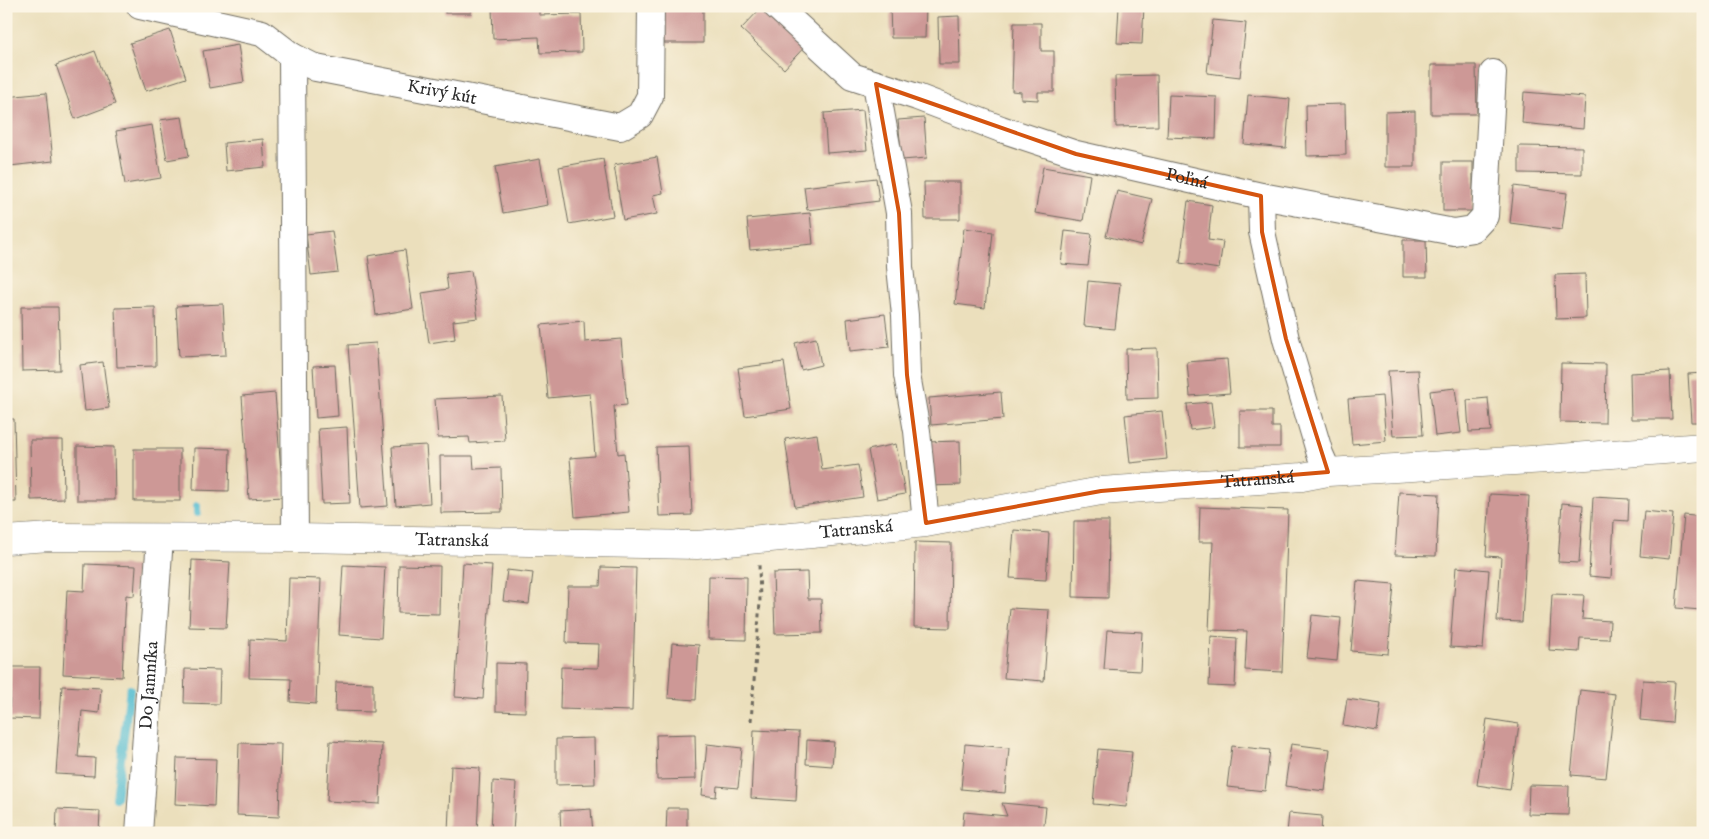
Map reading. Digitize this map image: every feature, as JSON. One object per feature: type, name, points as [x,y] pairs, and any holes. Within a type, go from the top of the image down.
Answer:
[{"type":"street","name":"Krivý kút","points":[[141,7],[262,33],[292,56],[316,68],[620,127],[640,115],[650,96],[651,6]]},
{"type":"street","name":"Poľná","points":[[776,6],[852,76],[1076,154],[1260,196],[1454,232],[1473,230],[1485,216],[1493,73]]},
{"type":"street","points":[[292,56],[295,538]]},
{"type":"street","points":[[876,84],[899,213],[907,376],[917,431],[926,523]]},
{"type":"street","points":[[1260,196],[1262,232],[1286,339],[1320,454],[1328,472]]},
{"type":"street","name":"Tatranská","points":[[6,540],[50,537],[295,538],[697,545],[926,523],[1101,492],[1302,477],[1328,472],[1547,460],[1703,447]]},
{"type":"street","name":"Do Jamníka","points":[[139,833],[160,538]]},
{"type":"path","points":[[751,721],[760,602],[761,539]]},
{"type":"highlighted area","points":[[876,84],[1076,154],[1261,196],[1262,232],[1286,339],[1328,472],[1101,491],[926,523],[907,375],[899,213]]},
{"type":"building","points":[[445,6],[471,6],[471,13],[445,13]]},
{"type":"building","points":[[492,6],[539,6],[539,15],[581,14],[582,52],[540,53],[539,37],[493,39]]},
{"type":"building","points":[[663,6],[703,6],[703,43],[664,43]]},
{"type":"building","points":[[763,6],[768,6],[808,43],[784,69],[741,29]]},
{"type":"building","points":[[890,6],[926,6],[925,38],[891,38]]},
{"type":"building","points":[[1119,6],[1144,6],[1142,44],[1117,43]]},
{"type":"building","points":[[1701,6],[1703,6],[1703,37],[1700,37]]},
{"type":"building","points":[[959,16],[960,64],[939,64],[938,17]]},
{"type":"building","points":[[1213,20],[1246,23],[1240,77],[1207,73]]},
{"type":"building","points":[[1014,23],[1041,23],[1041,51],[1054,51],[1054,92],[1038,92],[1038,100],[1021,99],[1021,92],[1012,91]]},
{"type":"building","points":[[170,30],[186,78],[146,91],[130,43]]},
{"type":"building","points":[[238,45],[244,82],[210,88],[203,51]]},
{"type":"building","points":[[95,51],[115,104],[75,119],[56,65]]},
{"type":"building","points":[[1431,65],[1476,65],[1477,114],[1431,114]]},
{"type":"building","points":[[1157,75],[1158,126],[1116,127],[1115,76]]},
{"type":"building","points":[[1524,92],[1585,97],[1583,129],[1522,123]]},
{"type":"building","points":[[46,93],[53,161],[10,166],[6,136],[6,97]]},
{"type":"building","points":[[1169,95],[1217,97],[1216,139],[1167,137]]},
{"type":"building","points":[[1248,95],[1290,99],[1286,148],[1244,144]]},
{"type":"building","points":[[1345,104],[1346,155],[1307,156],[1306,105]]},
{"type":"building","points":[[863,110],[867,150],[827,153],[824,113]]},
{"type":"building","points":[[1415,111],[1415,167],[1385,167],[1385,112]]},
{"type":"building","points":[[182,117],[189,156],[167,160],[160,120]]},
{"type":"building","points":[[924,118],[927,158],[902,160],[898,120]]},
{"type":"building","points":[[152,125],[161,178],[125,184],[116,131]]},
{"type":"building","points":[[263,139],[265,167],[226,171],[224,143]]},
{"type":"building","points":[[1519,146],[1582,147],[1582,174],[1519,173]]},
{"type":"building","points":[[657,157],[663,193],[653,195],[657,214],[623,220],[614,165]]},
{"type":"building","points":[[540,159],[548,205],[503,213],[495,167]]},
{"type":"building","points":[[603,159],[613,216],[569,224],[559,167]]},
{"type":"building","points":[[1443,162],[1473,162],[1473,211],[1443,211]]},
{"type":"building","points":[[1043,167],[1090,175],[1083,221],[1035,213]]},
{"type":"building","points":[[876,178],[879,201],[807,210],[804,187]]},
{"type":"building","points":[[924,182],[960,182],[960,219],[925,219]]},
{"type":"building","points":[[1514,186],[1567,193],[1562,230],[1510,223]]},
{"type":"building","points":[[1117,191],[1152,199],[1141,245],[1106,236]]},
{"type":"building","points":[[1188,201],[1212,205],[1208,240],[1223,242],[1219,269],[1180,263]]},
{"type":"building","points":[[810,213],[813,244],[750,250],[747,219]]},
{"type":"building","points":[[964,228],[993,232],[985,308],[955,304]]},
{"type":"building","points":[[332,231],[338,272],[311,275],[306,234]]},
{"type":"building","points":[[1065,231],[1092,234],[1088,266],[1061,264]]},
{"type":"building","points":[[1403,240],[1426,240],[1427,277],[1403,277]]},
{"type":"building","points":[[405,250],[413,309],[376,315],[368,256]]},
{"type":"building","points":[[471,271],[478,318],[453,321],[455,339],[429,343],[422,293],[448,289],[446,274]]},
{"type":"building","points":[[1585,274],[1586,318],[1556,319],[1555,275]]},
{"type":"building","points":[[1088,281],[1120,284],[1115,329],[1084,326]]},
{"type":"building","points":[[223,304],[226,355],[179,357],[176,306]]},
{"type":"building","points":[[21,307],[58,307],[60,370],[22,371]]},
{"type":"building","points":[[155,307],[156,366],[117,367],[115,308]]},
{"type":"building","points":[[885,314],[889,347],[850,351],[847,319]]},
{"type":"building","points":[[584,321],[585,342],[621,339],[627,405],[614,406],[618,454],[624,453],[629,512],[575,517],[570,458],[595,456],[590,394],[548,398],[541,325]]},
{"type":"building","points":[[816,338],[821,365],[801,370],[795,343]]},
{"type":"building","points":[[376,343],[388,506],[360,508],[348,345]]},
{"type":"building","points":[[1157,348],[1158,398],[1127,399],[1126,349]]},
{"type":"building","points":[[1227,359],[1230,393],[1190,396],[1187,362]]},
{"type":"building","points":[[103,362],[109,408],[85,411],[80,365]]},
{"type":"building","points":[[784,362],[791,409],[745,416],[738,368]]},
{"type":"building","points":[[1561,363],[1606,364],[1605,423],[1560,422]]},
{"type":"building","points":[[335,365],[338,416],[316,418],[313,366]]},
{"type":"building","points":[[1418,370],[1423,435],[1393,436],[1388,371]]},
{"type":"building","points":[[1670,371],[1672,419],[1631,419],[1630,373]]},
{"type":"building","points":[[1703,373],[1703,422],[1691,422],[1688,374]]},
{"type":"building","points":[[1455,388],[1461,433],[1435,436],[1430,391]]},
{"type":"building","points":[[1001,392],[1003,419],[931,425],[929,398]]},
{"type":"building","points":[[275,393],[283,497],[249,499],[242,396]]},
{"type":"building","points":[[502,396],[505,441],[470,443],[469,437],[438,438],[435,399]]},
{"type":"building","points":[[1382,396],[1386,441],[1352,444],[1348,399]]},
{"type":"building","points":[[1488,398],[1491,431],[1469,432],[1467,400]]},
{"type":"building","points":[[1211,402],[1214,427],[1190,430],[1187,404]]},
{"type":"building","points":[[1162,411],[1167,459],[1130,463],[1125,415]]},
{"type":"building","points":[[1240,411],[1272,411],[1272,427],[1280,427],[1280,447],[1240,447]]},
{"type":"building","points":[[6,419],[14,419],[16,502],[6,502]]},
{"type":"building","points":[[347,427],[350,503],[322,504],[318,429]]},
{"type":"building","points":[[817,434],[822,470],[858,465],[863,497],[795,507],[785,439]]},
{"type":"building","points":[[30,440],[63,440],[64,499],[31,500]]},
{"type":"building","points":[[960,441],[961,485],[927,486],[925,442]]},
{"type":"building","points":[[896,444],[905,494],[877,499],[868,450]]},
{"type":"building","points":[[426,445],[430,503],[396,506],[392,447]]},
{"type":"building","points":[[77,446],[114,447],[115,500],[77,500]]},
{"type":"building","points":[[689,446],[692,515],[659,516],[656,447]]},
{"type":"building","points":[[194,448],[230,449],[229,491],[193,490]]},
{"type":"building","points":[[134,449],[180,449],[180,501],[134,501]]},
{"type":"building","points":[[440,456],[473,456],[474,469],[501,468],[502,512],[441,513]]},
{"type":"building","points":[[1399,492],[1439,494],[1436,556],[1395,555]]},
{"type":"building","points":[[1490,494],[1529,496],[1522,622],[1497,621],[1501,557],[1486,556]]},
{"type":"building","points":[[1593,497],[1629,499],[1628,521],[1614,520],[1611,578],[1589,576]]},
{"type":"building","points":[[1562,503],[1583,505],[1579,563],[1558,562]]},
{"type":"building","points":[[1200,507],[1288,510],[1282,672],[1245,670],[1247,631],[1209,630],[1213,542],[1199,542]]},
{"type":"building","points":[[1644,511],[1673,514],[1669,559],[1640,556]]},
{"type":"building","points":[[1684,515],[1703,517],[1701,610],[1676,608]]},
{"type":"building","points":[[1074,521],[1109,521],[1108,598],[1073,597]]},
{"type":"building","points":[[1014,530],[1049,533],[1046,580],[1010,578]]},
{"type":"building","points":[[915,542],[951,543],[950,628],[914,627]]},
{"type":"building","points":[[192,560],[230,562],[226,628],[189,627]]},
{"type":"building","points":[[463,563],[492,565],[483,699],[455,697]]},
{"type":"building","points":[[85,564],[136,566],[134,596],[126,595],[122,677],[63,674],[67,590],[84,591]]},
{"type":"building","points":[[343,565],[385,567],[381,638],[339,635]]},
{"type":"building","points":[[399,565],[440,566],[439,614],[398,613]]},
{"type":"building","points":[[601,567],[636,568],[632,711],[560,709],[561,667],[598,668],[599,644],[566,643],[568,586],[600,586]]},
{"type":"building","points":[[1456,567],[1489,570],[1483,649],[1450,647]]},
{"type":"building","points":[[507,570],[533,573],[529,604],[503,601]]},
{"type":"building","points":[[807,572],[808,599],[821,599],[822,633],[775,634],[773,573]]},
{"type":"building","points":[[709,576],[747,577],[746,640],[708,639]]},
{"type":"building","points":[[289,578],[321,579],[316,704],[290,702],[291,679],[249,678],[250,639],[287,641]]},
{"type":"building","points":[[1357,581],[1394,584],[1388,654],[1351,651]]},
{"type":"building","points":[[1552,594],[1584,595],[1582,619],[1610,621],[1609,639],[1580,638],[1579,652],[1549,650]]},
{"type":"building","points":[[1010,608],[1049,610],[1044,681],[1004,678]]},
{"type":"building","points":[[1312,615],[1341,618],[1337,661],[1307,658]]},
{"type":"building","points":[[1107,630],[1142,632],[1140,671],[1104,669]]},
{"type":"building","points":[[1211,636],[1237,638],[1235,687],[1209,686]]},
{"type":"building","points":[[672,643],[699,645],[696,700],[668,698]]},
{"type":"building","points":[[496,663],[526,664],[525,712],[496,711]]},
{"type":"building","points":[[11,667],[40,667],[39,719],[9,718]]},
{"type":"building","points":[[185,669],[220,670],[219,704],[184,703]]},
{"type":"building","points":[[1643,680],[1675,682],[1672,723],[1640,720]]},
{"type":"building","points":[[336,682],[373,683],[373,712],[335,711]]},
{"type":"building","points":[[62,686],[101,688],[99,713],[82,711],[78,757],[95,758],[94,776],[56,774]]},
{"type":"building","points":[[1580,690],[1615,694],[1606,778],[1571,775]]},
{"type":"building","points":[[1347,699],[1381,704],[1377,731],[1343,725]]},
{"type":"building","points":[[1487,719],[1519,724],[1510,790],[1477,785]]},
{"type":"building","points":[[754,730],[799,732],[796,801],[751,798]]},
{"type":"building","points":[[695,734],[696,779],[657,780],[656,735]]},
{"type":"building","points":[[594,738],[595,784],[556,785],[556,739]]},
{"type":"building","points":[[807,740],[834,742],[832,766],[806,764]]},
{"type":"building","points":[[330,741],[382,744],[380,804],[327,801]]},
{"type":"building","points":[[239,743],[281,744],[279,817],[237,815]]},
{"type":"building","points":[[707,744],[742,748],[738,788],[717,786],[716,797],[702,795]]},
{"type":"building","points":[[965,744],[1009,748],[1005,793],[961,789]]},
{"type":"building","points":[[1291,744],[1330,749],[1325,791],[1285,786]]},
{"type":"building","points":[[1232,746],[1270,750],[1265,791],[1227,787]]},
{"type":"building","points":[[1098,749],[1132,752],[1126,807],[1093,804]]},
{"type":"building","points":[[177,758],[216,759],[214,806],[175,804]]},
{"type":"building","points":[[451,766],[480,768],[477,833],[448,831]]},
{"type":"building","points":[[493,781],[516,783],[513,833],[491,833]]},
{"type":"building","points":[[1529,785],[1569,786],[1568,815],[1528,814]]},
{"type":"building","points":[[1002,803],[1046,807],[1043,833],[962,833],[964,812],[1007,816]]},
{"type":"building","points":[[667,808],[687,808],[687,833],[666,833]]},
{"type":"building","points":[[57,809],[100,811],[99,833],[56,833]]},
{"type":"building","points":[[591,809],[593,833],[561,833],[560,811]]},
{"type":"building","points":[[1289,813],[1322,816],[1321,833],[1287,833]]},
{"type":"waterway","points":[[197,506],[197,513]]},
{"type":"waterway","points":[[116,798],[130,689]]}]
